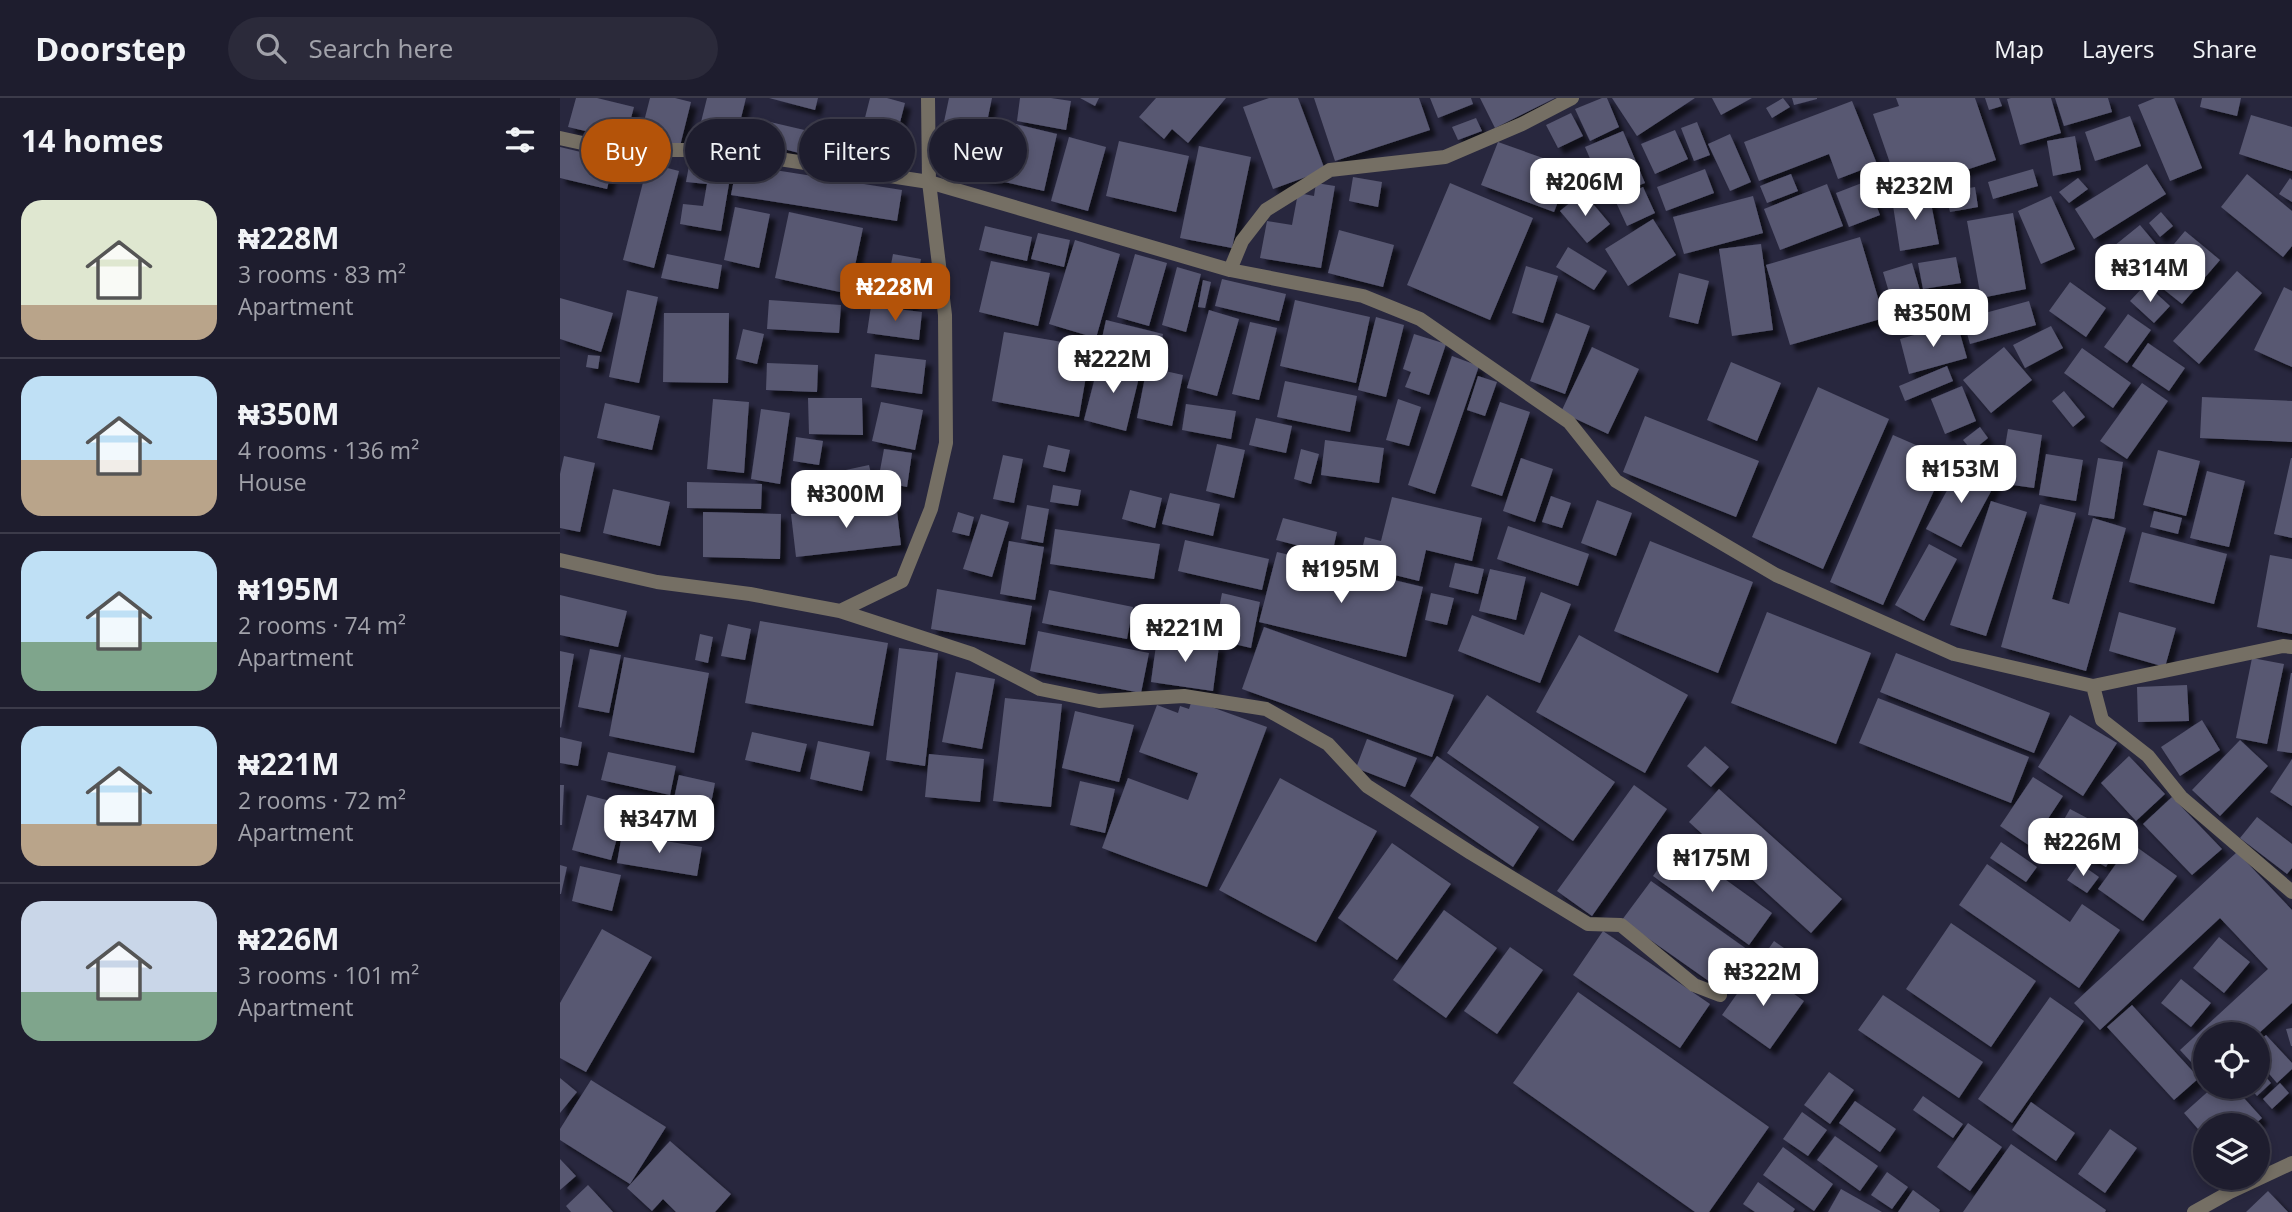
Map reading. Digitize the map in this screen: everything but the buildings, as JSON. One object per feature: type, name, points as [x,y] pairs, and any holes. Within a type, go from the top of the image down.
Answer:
[{"type":"street","points":[[839,611],[902,581],[931,509],[946,443],[945,314],[929,182],[928,98]]},
{"type":"street","points":[[1230,270],[1241,241],[1266,210],[1331,170],[1444,157],[1522,124],[1572,98]]},
{"type":"street","points":[[560,138],[614,150],[720,150],[929,182],[1230,270],[1363,296],[1420,319],[1569,422],[1616,481],[1776,575],[1954,654],[2093,686],[2270,649],[2292,647]]},
{"type":"street","points":[[560,560],[657,582],[750,594],[839,611],[972,654],[1040,689],[1099,701],[1184,696],[1266,709],[1328,744],[1367,786],[1471,853],[1588,923],[1621,925],[1694,985],[1720,995]]},
{"type":"street","points":[[2093,686],[2102,720],[2148,756],[2181,797],[2292,892]]},
{"type":"street","points":[[2194,1212],[2292,1163]]}]
